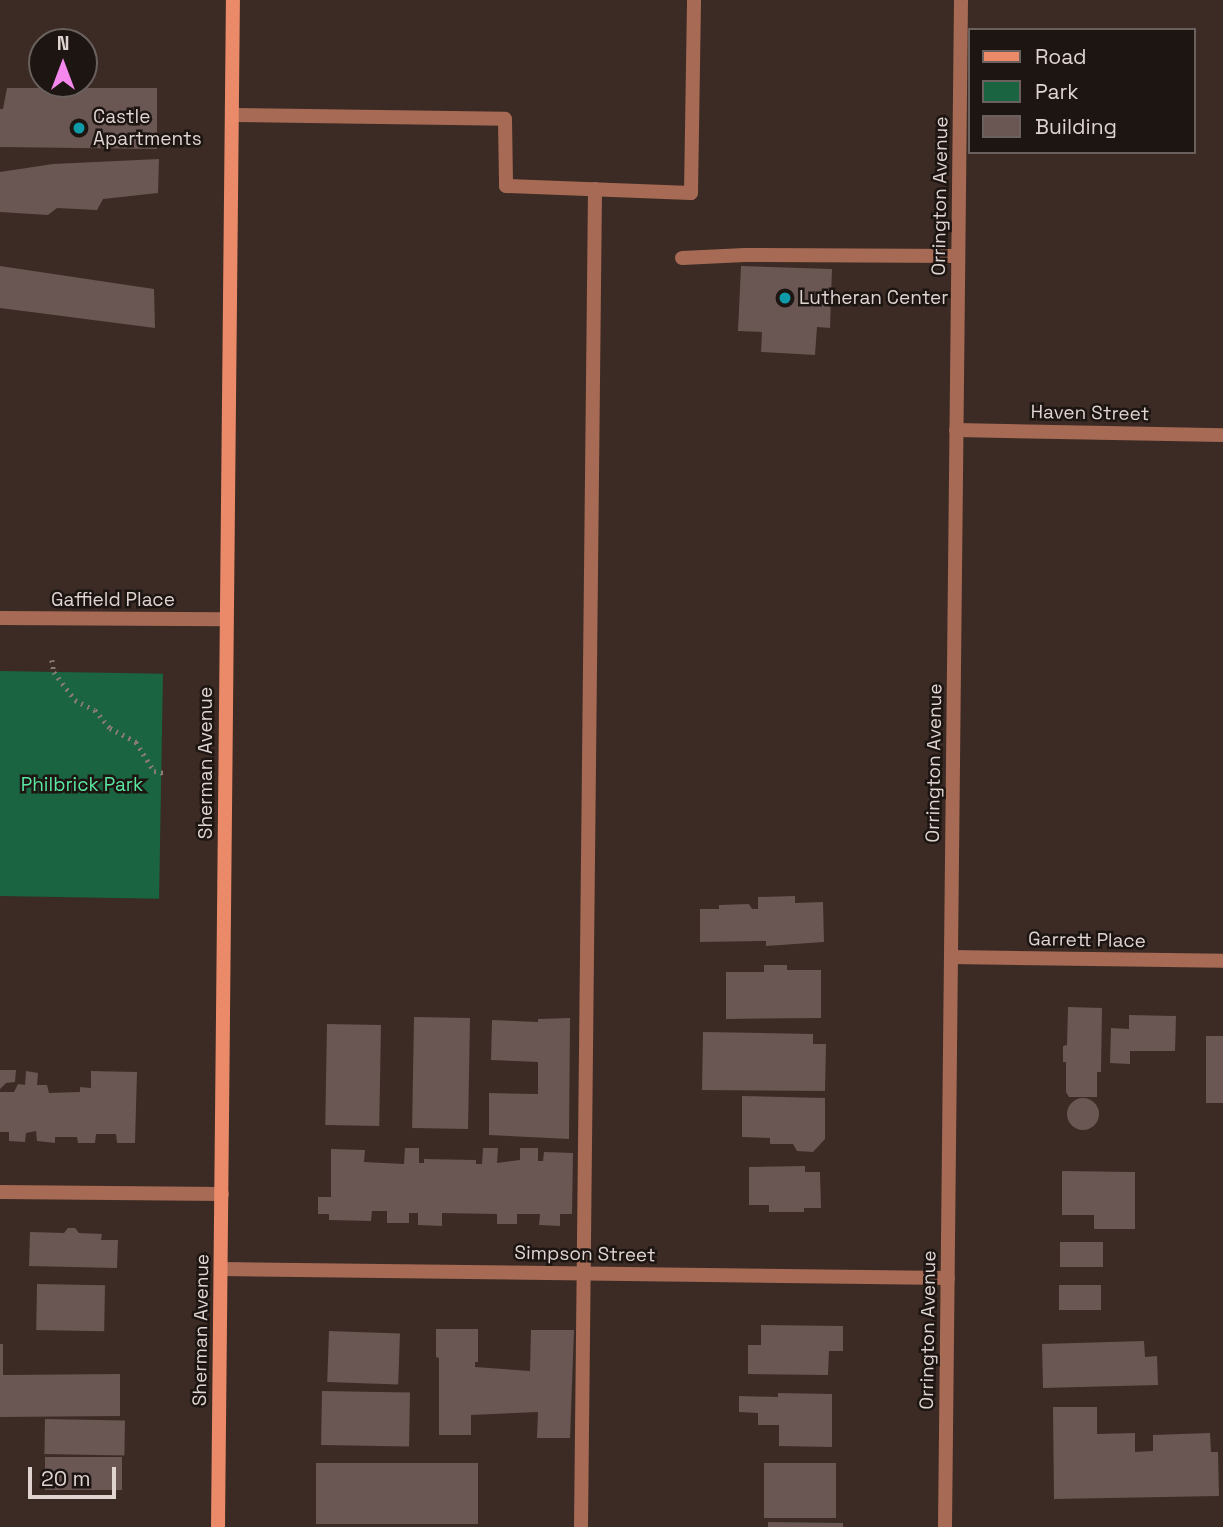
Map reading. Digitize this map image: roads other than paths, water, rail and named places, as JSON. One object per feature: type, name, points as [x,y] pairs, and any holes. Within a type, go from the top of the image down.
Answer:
[{"type":"street","name":"Sherman Avenue","points":[[218,1527],[233,0]]},
{"type":"street","points":[[232,115],[505,119],[506,186],[691,192],[694,0]]},
{"type":"street","name":"Orrington Avenue","points":[[945,1527],[961,0]]},
{"type":"street","points":[[581,1527],[595,189]]},
{"type":"street","points":[[682,258],[745,255],[958,256]]},
{"type":"street","name":"Haven Street","points":[[956,430],[1223,435]]},
{"type":"street","name":"Gaffield Place","points":[[0,618],[226,620]]},
{"type":"street","name":"Garrett Place","points":[[951,957],[1223,961]]},
{"type":"street","points":[[0,1192],[222,1194]]},
{"type":"street","name":"Simpson Street","points":[[221,1269],[948,1278]]},
{"type":"place","name":"Castle Apartments","points":[[79,128]]},
{"type":"place","name":"Lutheran Center","points":[[785,298]]},
{"type":"park label","name":"Philbrick Park","points":[[82,785]]}]
